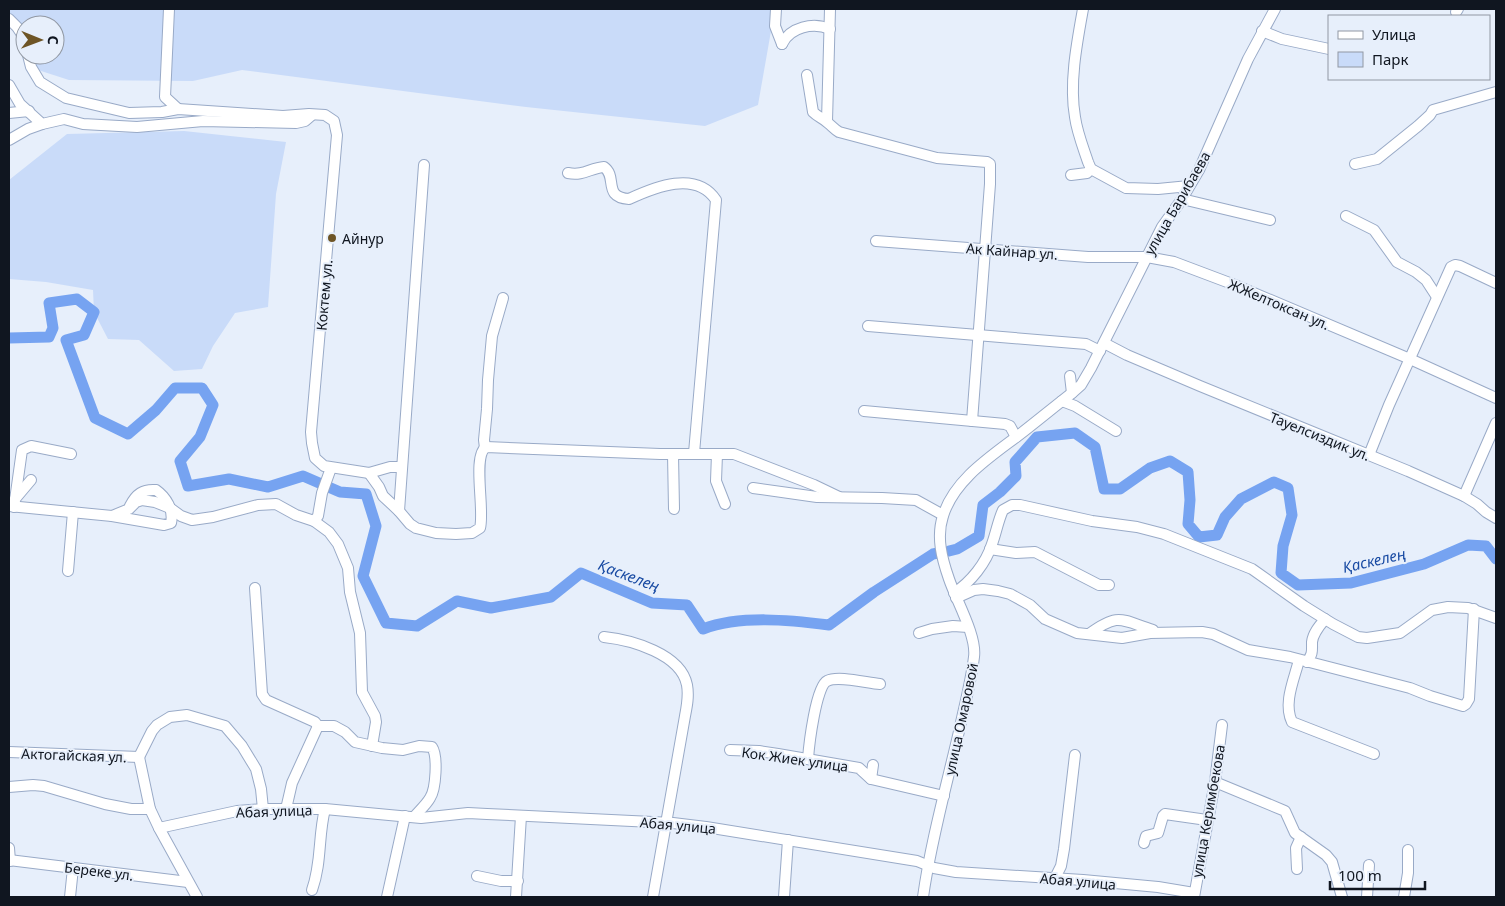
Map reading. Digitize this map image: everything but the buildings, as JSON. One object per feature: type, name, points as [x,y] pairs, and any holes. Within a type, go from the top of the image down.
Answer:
[{"type":"street","points":[[169,9],[166,96],[178,109]]},
{"type":"street","points":[[776,9],[776,26],[782,44],[789,33],[795,30],[818,26],[830,29]]},
{"type":"street","points":[[827,121],[830,9]]},
{"type":"street","points":[[1083,9],[1072,49],[1075,117],[1091,169],[1126,188],[1158,189],[1189,186]]},
{"type":"street","name":"улица Барибаева","points":[[1072,393],[1081,385],[1102,347],[1162,227],[1182,199],[1199,170],[1262,31],[1275,9]]},
{"type":"street","points":[[1262,31],[1282,39],[1328,49]]},
{"type":"street","points":[[30,65],[40,82],[66,98],[129,113],[162,112],[178,109],[283,116],[313,114]]},
{"type":"street","points":[[807,75],[813,112],[839,132],[937,158],[989,163],[990,184],[972,421]]},
{"type":"street","points":[[9,85],[20,104],[29,110],[42,124]]},
{"type":"street","points":[[1355,164],[1377,160],[1418,126],[1430,115],[1432,110],[1496,92]]},
{"type":"street","points":[[9,113],[29,110]]},
{"type":"street","points":[[9,140],[42,124],[64,119],[83,124],[137,127],[203,121],[296,123],[304,121],[313,114]]},
{"type":"street","name":"Коктем ул.","points":[[313,114],[325,116],[334,121],[337,129],[311,432],[313,452],[320,463],[331,468]]},
{"type":"street","points":[[399,511],[424,165]]},
{"type":"street","points":[[568,173],[583,174],[604,167],[609,172],[611,188],[614,194],[625,199],[663,185],[678,183],[690,184],[707,190],[716,200],[694,453]]},
{"type":"street","points":[[1072,175],[1087,173],[1091,169]]},
{"type":"street","points":[[1182,199],[1270,220]]},
{"type":"street","points":[[1346,216],[1374,230],[1397,262],[1416,272],[1426,280],[1437,297]]},
{"type":"street","name":"Ак Кайнар ул.","points":[[876,241],[1102,258],[1147,256]]},
{"type":"street","name":"ЖЖелтоксан ул.","points":[[1147,256],[1188,266],[1410,358],[1496,398]]},
{"type":"street","points":[[1368,455],[1448,272],[1455,265],[1496,283]]},
{"type":"street","points":[[369,473],[383,496],[410,524],[423,530],[456,534],[477,532],[482,523],[480,466],[484,448],[492,336],[503,298]]},
{"type":"street","name":"Тауелсиздик ул.","points":[[868,326],[1086,344],[1102,347],[1127,355],[1464,496],[1496,518]]},
{"type":"street","points":[[1070,376],[1072,393]]},
{"type":"street","name":"улица Омаровой","points":[[923,897],[928,865],[975,655],[974,641],[955,595],[940,546],[939,534],[943,515],[954,494],[964,481],[984,462],[1072,393]]},
{"type":"street","points":[[1062,401],[1075,406],[1116,431]]},
{"type":"street","points":[[864,411],[1005,424],[1010,426],[1016,437]]},
{"type":"street","points":[[1464,496],[1496,423]]},
{"type":"street","points":[[13,504],[22,450],[26,447],[40,447],[71,454]]},
{"type":"street","points":[[484,448],[740,455],[821,487],[839,497]]},
{"type":"street","points":[[673,454],[674,509]]},
{"type":"street","points":[[717,454],[716,482],[725,504]]},
{"type":"street","points":[[316,518],[331,468],[369,473],[390,467],[402,467]]},
{"type":"street","points":[[13,504],[33,481],[19,472]]},
{"type":"street","points":[[753,488],[817,497],[916,500],[943,515]]},
{"type":"street","points":[[13,504],[168,525],[172,521],[170,508],[162,494],[156,490],[144,490],[130,507],[112,516]]},
{"type":"street","points":[[170,508],[181,516],[192,520],[213,517],[258,505],[276,504],[296,515],[316,518],[329,532],[338,544],[350,578],[350,592],[360,633],[362,692],[376,722],[372,746]]},
{"type":"street","points":[[955,595],[991,554],[1003,510],[1012,505],[1030,507],[1092,521],[1138,527],[1164,534],[1252,568],[1304,606],[1358,637],[1367,638],[1400,632],[1432,610],[1461,606],[1496,618]]},
{"type":"street","points":[[68,571],[73,512]]},
{"type":"street","points":[[991,554],[1035,552],[1099,585],[1109,586]]},
{"type":"street","points":[[255,588],[262,694],[266,700],[315,722],[318,726]]},
{"type":"street","points":[[955,595],[983,589],[1010,594],[1030,605],[1045,619],[1077,632],[1122,638],[1155,629]]},
{"type":"street","points":[[1090,634],[1110,621],[1117,619],[1155,629],[1213,634],[1248,650],[1290,657],[1410,688],[1463,706],[1469,699],[1474,609]]},
{"type":"street","points":[[1325,619],[1316,630],[1312,640],[1313,650],[1303,661],[1288,705],[1288,712],[1292,722],[1374,754]]},
{"type":"street","points":[[919,633],[953,626],[968,627]]},
{"type":"street","points":[[604,637],[637,645],[662,654],[679,669],[686,681],[688,696],[685,716],[653,897]]},
{"type":"street","points":[[808,759],[818,696],[822,684],[826,681],[842,679],[880,684]]},
{"type":"street","points":[[197,897],[150,809],[139,757],[152,731],[157,725],[170,717],[187,715],[225,726],[242,746],[256,769],[263,809]]},
{"type":"street","points":[[318,726],[328,725],[338,728],[355,742],[390,750],[403,750],[419,746],[432,747],[435,756],[435,784],[426,818]]},
{"type":"street","name":"улица Керимбекова","points":[[1194,895],[1222,725]]},
{"type":"street","points":[[286,808],[292,783],[318,726]]},
{"type":"street","name":"Кок Жиек улица","points":[[730,750],[759,751],[859,768],[871,779],[944,796]]},
{"type":"street","name":"Актогайская ул.","points":[[9,752],[139,757]]},
{"type":"street","points":[[1052,879],[1056,876],[1061,866],[1075,754]]},
{"type":"street","points":[[871,779],[873,765]]},
{"type":"street","points":[[1214,782],[1285,811],[1296,833],[1326,855],[1332,862],[1342,897]]},
{"type":"street","points":[[9,787],[44,786],[104,804],[131,809],[150,809]]},
{"type":"street","points":[[386,897],[410,816],[430,798]]},
{"type":"street","name":"Абая улица","points":[[159,828],[237,810],[286,808],[325,809],[426,818],[468,813],[665,823],[706,827],[917,861],[956,872],[1007,878],[1052,879],[1158,887],[1194,895]]},
{"type":"street","points":[[312,890],[319,865],[325,809]]},
{"type":"street","points":[[1144,844],[1147,835],[1158,833],[1165,814],[1207,820]]},
{"type":"street","points":[[516,897],[521,816]]},
{"type":"street","points":[[1297,869],[1296,848],[1301,838]]},
{"type":"street","points":[[784,897],[788,840]]},
{"type":"street","points":[[9,848],[10,861]]},
{"type":"street","points":[[1404,897],[1408,873],[1408,850]]},
{"type":"street","name":"Береке ул.","points":[[10,861],[188,882]]},
{"type":"street","points":[[1367,897],[1369,865]]},
{"type":"street","points":[[70,897],[73,868]]},
{"type":"street","points":[[477,876],[501,881],[518,881]]},
{"type":"green space","points":[[9,9],[771,9],[771,31],[758,105],[705,126],[526,107],[242,70],[193,81],[69,80],[38,70],[36,65],[65,65],[65,15],[15,15],[15,20]]},
{"type":"green space","points":[[184,131],[286,142],[276,194],[268,307],[235,313],[213,346],[202,369],[174,371],[139,340],[108,339],[94,312],[93,290],[46,282],[9,279],[9,180],[67,134]]},
{"type":"waterway","name":"Қаскелең","points":[[9,338],[49,337],[53,328],[49,303],[77,299],[94,312],[84,335],[66,340],[95,418],[128,434],[156,410],[175,388],[202,388],[213,405],[200,437],[180,461],[188,486],[229,479],[268,487],[303,476],[340,492],[366,494],[376,526],[363,576],[386,623],[417,626],[457,601],[491,608],[551,597],[581,573],[652,603],[687,605],[703,629],[749,620],[782,620],[829,625],[874,592],[933,554],[938,553]]},
{"type":"waterway","name":"Қаскелең","points":[[949,551],[957,549],[979,536],[983,505],[1016,476],[1015,462],[1037,437],[1075,433],[1095,447],[1104,489],[1120,489],[1150,468],[1170,461],[1188,472],[1190,500],[1188,524],[1199,537],[1217,535],[1225,517],[1241,499],[1274,482],[1288,488],[1292,515],[1283,546],[1281,573],[1298,585],[1351,583],[1424,564],[1468,545],[1486,546],[1496,559]]},
{"type":"place","name":"Айнур","points":[[332,238]]}]
